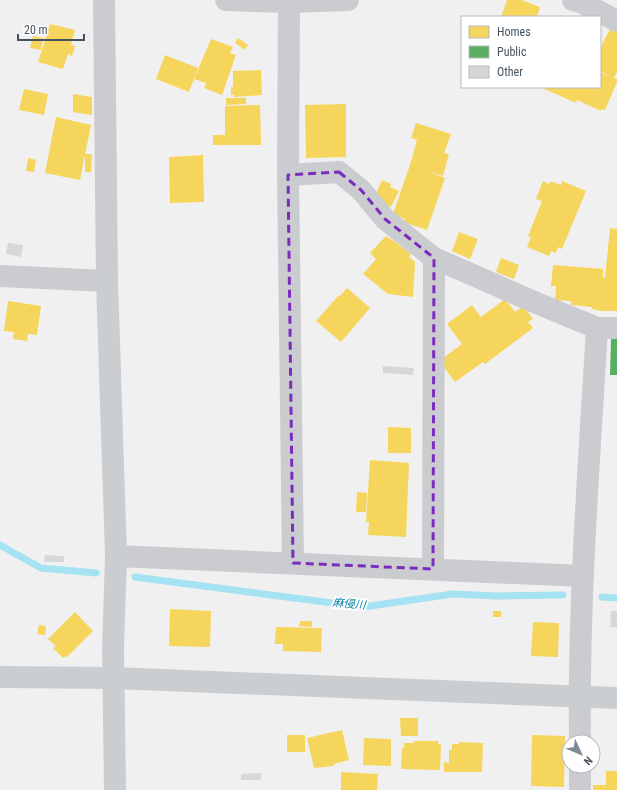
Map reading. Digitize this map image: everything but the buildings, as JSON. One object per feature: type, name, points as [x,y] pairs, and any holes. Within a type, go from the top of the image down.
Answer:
[{"type":"street","points":[[104,0],[107,281],[116,556],[113,678],[115,790]]},
{"type":"street","points":[[226,0],[289,2],[348,0]]},
{"type":"street","points":[[573,0],[581,2],[617,21]]},
{"type":"street","points":[[289,2],[288,175],[293,563]]},
{"type":"street","points":[[288,175],[339,172],[361,190],[385,219],[434,258],[540,304],[607,328],[583,576],[579,697],[580,734]]},
{"type":"street","points":[[433,569],[434,258]]},
{"type":"street","points":[[0,276],[107,281]]},
{"type":"street","points":[[116,556],[583,576]]},
{"type":"street","points":[[0,677],[113,678],[617,698]]},
{"type":"street","points":[[580,774],[580,790]]},
{"type":"highlighted area","points":[[339,172],[361,190],[385,219],[434,258],[433,569],[293,563],[288,175]]},
{"type":"waterway","name":"麻侵川","points":[[0,545],[41,568],[96,573]]},
{"type":"waterway","name":"麻侵川","points":[[135,577],[363,607],[453,594],[497,596],[563,595]]},
{"type":"waterway","name":"麻侵川","points":[[602,597],[617,598]]}]
